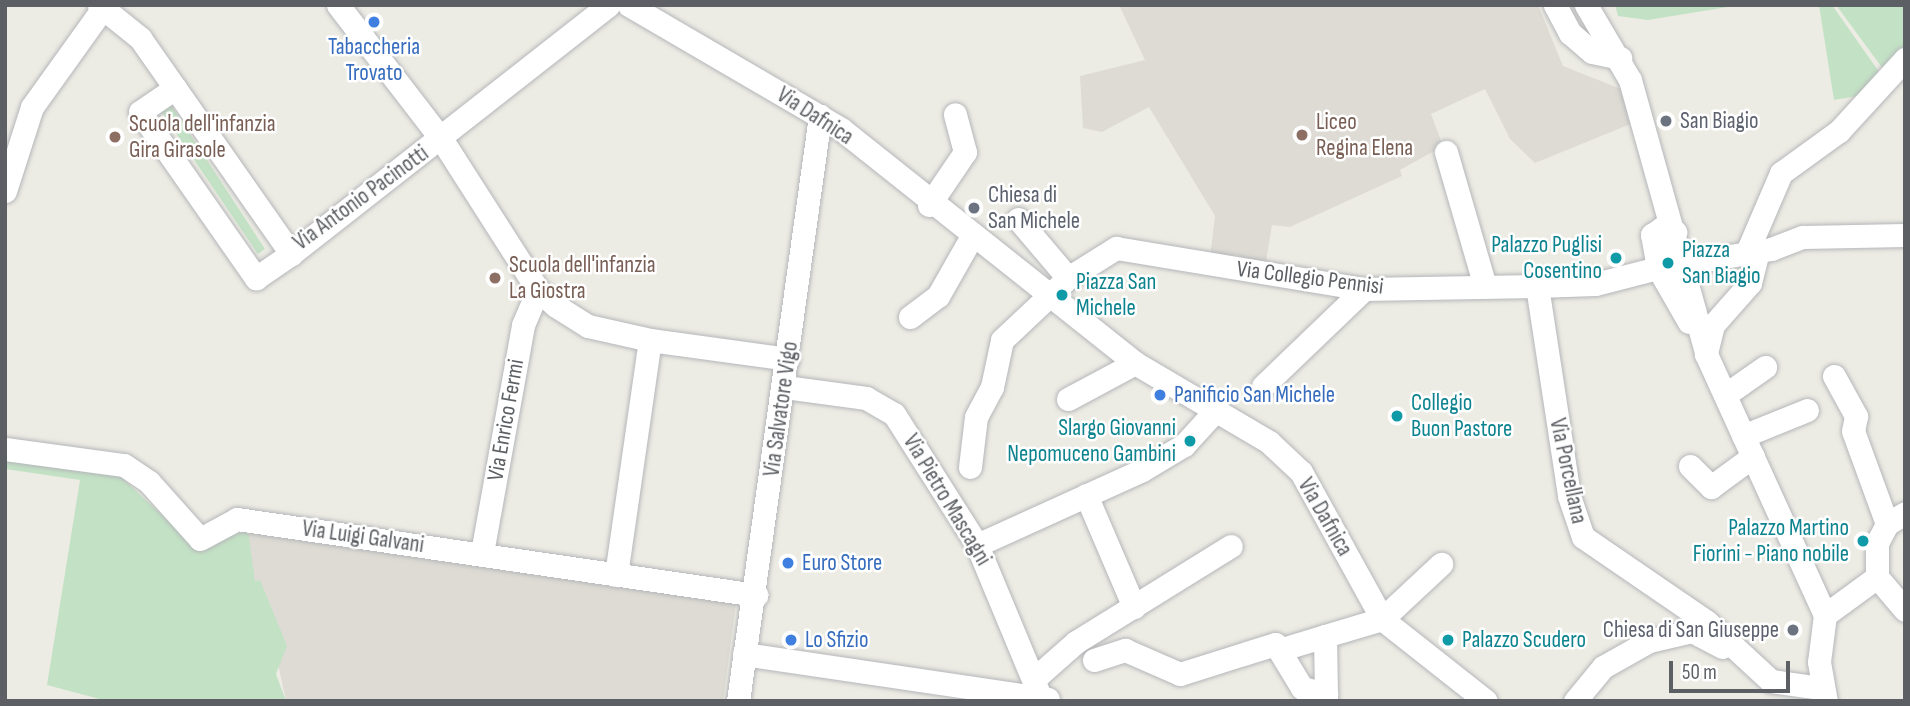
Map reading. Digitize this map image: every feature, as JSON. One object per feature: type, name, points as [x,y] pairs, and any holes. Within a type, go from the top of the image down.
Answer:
[{"type":"street","points":[[338,5],[442,140],[538,290],[588,326],[650,340],[788,359]]},
{"type":"street","name":"Via Antonio Pacinotti","points":[[102,6],[140,38],[291,254],[442,140],[608,5]]},
{"type":"street","name":"Via Dafnica","points":[[629,5],[820,116],[1047,300],[1135,363],[1269,442],[1301,472],[1382,619],[1486,701]]},
{"type":"street","points":[[1555,5],[1570,33],[1592,52],[1620,58]]},
{"type":"street","points":[[1586,5],[1620,58],[1652,175],[1675,232],[1694,261],[1703,348]]},
{"type":"street","points":[[5,191],[32,107],[102,6]]},
{"type":"street","points":[[1703,348],[1713,325],[1750,283],[1752,251],[1781,173],[1839,131],[1905,59]]},
{"type":"street","points":[[175,88],[140,112],[248,267],[256,278],[291,254]]},
{"type":"street","points":[[929,205],[965,152],[955,114]]},
{"type":"street","name":"Via Salvatore Vigo","points":[[738,701],[785,387],[820,116]]},
{"type":"street","points":[[1446,152],[1485,286]]},
{"type":"street","points":[[1652,175],[1649,271],[1703,348],[1825,615],[1823,694]]},
{"type":"street","points":[[1018,219],[1070,277]]},
{"type":"street","points":[[1651,235],[1662,228],[1675,232]]},
{"type":"street","name":"Via Collegio Pennisi","points":[[970,467],[976,417],[992,387],[1002,340],[1070,277],[1116,248],[1364,289],[1537,286],[1649,271],[1752,251],[1803,237],[1905,235]]},
{"type":"street","points":[[909,317],[938,296],[978,244]]},
{"type":"street","name":"Via Porcellana","points":[[1537,286],[1578,529],[1594,550],[1707,622],[1747,663],[1772,681],[1823,694]]},
{"type":"street","points":[[1263,386],[1364,289]]},
{"type":"street","name":"Via Enrico Fermi","points":[[482,553],[523,325],[538,290]]},
{"type":"street","points":[[616,575],[650,340]]},
{"type":"street","points":[[1068,399],[1135,363]]},
{"type":"street","points":[[1725,395],[1765,367]]},
{"type":"street","points":[[1834,376],[1856,416],[1853,431],[1896,519],[1876,550],[1877,577],[1905,610]]},
{"type":"street","name":"Via Pietro Mascagni","points":[[785,387],[866,398],[894,414],[977,545],[1038,694]]},
{"type":"street","points":[[1690,466],[1712,487],[1748,446],[1807,410]]},
{"type":"street","points":[[977,545],[1160,459],[1214,412]]},
{"type":"street","name":"Via Luigi Galvani","points":[[5,449],[124,465],[149,482],[200,539],[237,519],[755,595]]},
{"type":"street","points":[[1086,495],[1134,607]]},
{"type":"street","points":[[744,654],[950,691],[1038,694],[1076,642],[1231,546]]},
{"type":"street","points":[[1279,649],[1382,619],[1441,564]]},
{"type":"street","points":[[1825,615],[1877,577]]},
{"type":"street","points":[[1575,701],[1614,659],[1666,635],[1692,631],[1747,663]]},
{"type":"street","points":[[1094,660],[1125,650],[1180,674],[1275,644],[1301,688],[1326,698],[1325,636]]},
{"type":"shaded area","name":"Liceo Regina Elena","points":[[1119,5],[1538,5],[1563,66],[1626,91],[1633,123],[1535,163],[1510,139],[1485,89],[1431,114],[1443,146],[1400,170],[1402,176],[1290,227],[1272,225],[1265,268],[1237,255],[1210,258],[1215,216],[1149,107],[1102,132],[1083,128],[1080,76],[1145,60]]},
{"type":"shaded area","points":[[248,530],[736,603],[723,701],[286,701],[260,580],[255,581],[249,561]]},
{"type":"green space","points":[[1615,5],[1740,5],[1648,20],[1618,16]]},
{"type":"green space","points":[[1819,5],[1832,5],[1882,76],[1863,95],[1834,100]]},
{"type":"green space","points":[[1836,5],[1905,5],[1905,52],[1886,73]]},
{"type":"green space","points":[[169,102],[265,249],[258,254],[163,114],[155,114]]},
{"type":"green space","points":[[5,459],[120,476],[196,547],[248,530],[255,581],[260,580],[287,646],[276,674],[286,701],[107,701],[47,685],[80,480],[5,469]]},
{"type":"place","name":"Tabaccheria Trovato","points":[[374,22]]},
{"type":"place","name":"San Biagio","points":[[1666,121]]},
{"type":"place","name":"Liceo Regina Elena","points":[[1302,135]]},
{"type":"place","name":"Scuola dell'infanzia Gira Girasole","points":[[115,137]]},
{"type":"place","name":"Chiesa di San Michele","points":[[974,208]]},
{"type":"place","name":"Palazzo Puglisi Cosentino","points":[[1616,258]]},
{"type":"place","name":"Piazza San Biagio","points":[[1668,263]]},
{"type":"place","name":"Scuola dell'infanzia La Giostra","points":[[495,278]]},
{"type":"place","name":"Piazza San Michele","points":[[1062,295]]},
{"type":"place","name":"Panificio San Michele","points":[[1160,395]]},
{"type":"place","name":"Collegio Buon Pastore","points":[[1397,416]]},
{"type":"place","name":"Slargo Giovanni Nepomuceno Gambini","points":[[1190,441]]},
{"type":"place","name":"Palazzo Martino Fiorini - Piano nobile","points":[[1863,541]]},
{"type":"place","name":"Euro Store","points":[[788,563]]},
{"type":"place","name":"Chiesa di San Giuseppe","points":[[1793,630]]},
{"type":"place","name":"Lo Sfizio","points":[[791,640]]},
{"type":"place","name":"Palazzo Scudero","points":[[1448,640]]}]
